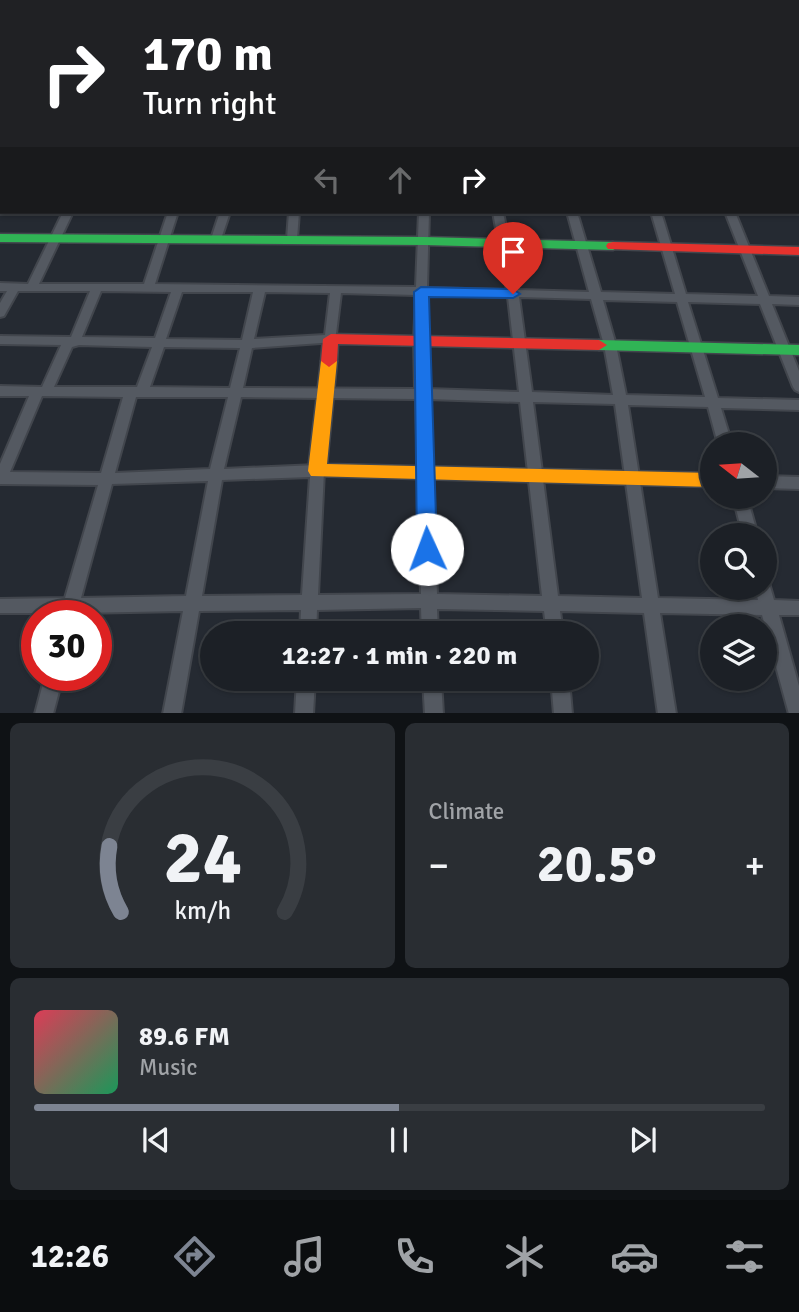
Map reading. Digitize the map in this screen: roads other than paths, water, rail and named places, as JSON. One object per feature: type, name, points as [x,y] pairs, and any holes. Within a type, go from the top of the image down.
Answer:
[{"type":"street","points":[[31,288],[67,214]]},
{"type":"street","points":[[148,288],[172,214]]},
{"type":"street","points":[[216,239],[224,214]]},
{"type":"street","points":[[292,239],[294,214]]},
{"type":"street","points":[[424,214],[420,340],[429,621]]},
{"type":"street","points":[[498,214],[513,294],[554,621]]},
{"type":"street","points":[[572,214],[610,345],[621,401],[667,713]]},
{"type":"street","points":[[657,214],[670,250],[722,432]]},
{"type":"street","points":[[731,214],[748,251],[765,300],[792,350],[799,387]]},
{"type":"street","points":[[0,238],[424,241],[670,250],[799,251]]},
{"type":"street","points":[[0,287],[336,289],[799,301]]},
{"type":"street","points":[[0,313],[14,288]]},
{"type":"street","points":[[97,288],[71,342],[42,391],[1,478],[105,479],[317,471],[424,471],[534,477],[700,480]]},
{"type":"street","points":[[72,600],[105,479],[136,392],[158,344],[178,288]]},
{"type":"street","points":[[172,713],[216,475],[260,288]]},
{"type":"street","points":[[309,621],[317,471],[336,289]]},
{"type":"street","points":[[0,340],[246,344],[331,339],[420,340],[792,350]]},
{"type":"street","points":[[0,391],[423,394],[799,405]]},
{"type":"street","points":[[777,482],[799,483]]},
{"type":"street","points":[[766,600],[798,713]]},
{"type":"street","points":[[112,609],[428,601],[768,610],[799,608]]},
{"type":"street","points":[[0,606],[21,608]]},
{"type":"street","points":[[44,713],[50,691]]},
{"type":"street","points":[[304,713],[305,691]]},
{"type":"street","points":[[433,691],[434,713]]},
{"type":"street","points":[[561,691],[563,713]]}]
